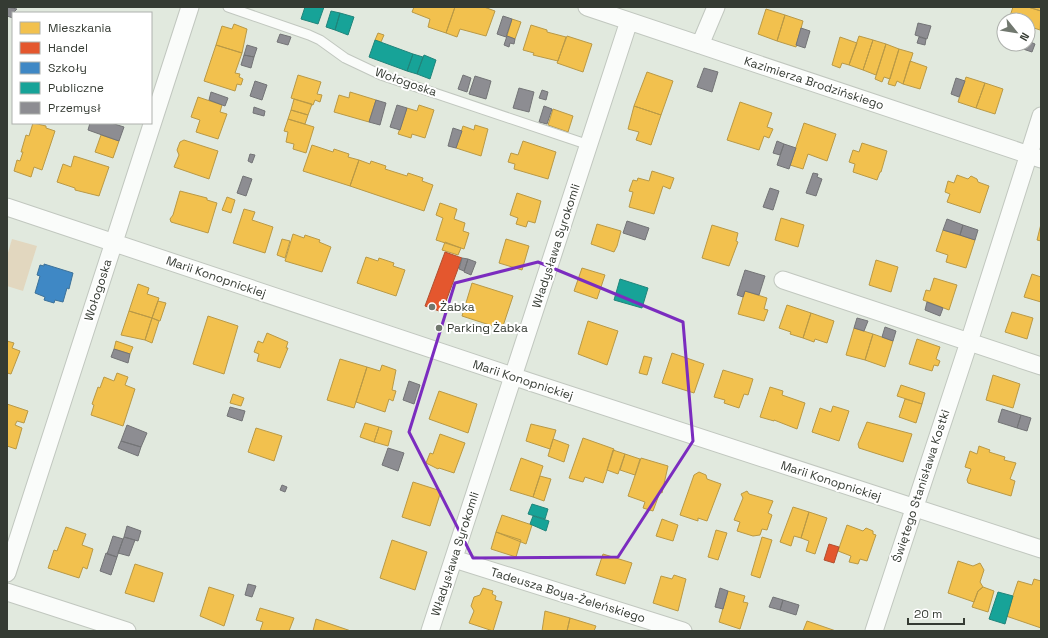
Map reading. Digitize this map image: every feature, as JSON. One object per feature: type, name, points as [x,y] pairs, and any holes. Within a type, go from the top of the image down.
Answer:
[{"type":"street","name":"Wołogoska","points":[[152,123],[190,7]]},
{"type":"street","name":"Kazimierza Brodzińskiego","points":[[587,7],[1034,157]]},
{"type":"street","points":[[700,45],[716,7]]},
{"type":"street","name":"Władysława Syrokomli","points":[[430,631],[629,21]]},
{"type":"street","name":"Świętego Stanisława Kostki","points":[[874,631],[913,508],[969,342],[1034,157],[1041,116]]},
{"type":"street","name":"Wołogoska","points":[[7,573],[152,124]]},
{"type":"street","name":"Marii Konopnickiej","points":[[7,207],[513,376],[1041,549]]},
{"type":"street","points":[[783,280],[1041,366]]},
{"type":"street","name":"Tadeusza Boya-Żeleńskiego","points":[[454,559],[683,631]]},
{"type":"street","points":[[7,592],[128,631]]},
{"type":"lane","name":"Wołogoska","points":[[228,7],[309,35],[320,40],[345,58],[381,75],[589,145]]},
{"type":"highlighted area","points":[[538,262],[683,322],[693,441],[618,557],[473,558],[409,432],[455,283]]},
{"type":"shaded area","points":[[12,239],[37,246],[23,291],[7,286],[7,256]]},
{"type":"building: Mieszkania","points":[[414,7],[455,7],[446,33],[428,27],[430,19],[412,12]]},
{"type":"building: Mieszkania","points":[[455,7],[484,7],[495,11],[486,36],[460,29],[457,37],[446,33]]},
{"type":"building: Mieszkania","points":[[1013,7],[1028,7],[1041,11],[1040,30],[1036,29],[1036,12],[1011,12]]},
{"type":"building: Mieszkania","points":[[1028,7],[1041,7],[1041,11]]},
{"type":"building: Mieszkania","points":[[766,9],[785,15],[777,41],[758,34]]},
{"type":"building: Mieszkania","points":[[785,15],[803,21],[796,47],[777,41]]},
{"type":"building: Mieszkania","points":[[512,19],[521,22],[515,39],[507,36]]},
{"type":"building: Mieszkania","points":[[234,24],[247,29],[242,53],[216,45],[222,26],[232,29]]},
{"type":"building: Mieszkania","points":[[531,25],[547,30],[547,32],[566,37],[558,61],[533,55],[534,53],[523,50]]},
{"type":"building: Mieszkania","points":[[378,33],[384,35],[381,42],[375,40]]},
{"type":"building: Mieszkania","points":[[567,36],[592,44],[583,72],[557,63]]},
{"type":"building: Mieszkania","points":[[859,36],[873,40],[863,70],[849,65]]},
{"type":"building: Mieszkania","points":[[840,37],[857,43],[849,65],[842,63],[840,68],[832,65]]},
{"type":"building: Mieszkania","points":[[873,40],[886,44],[876,75],[863,70]]},
{"type":"building: Mieszkania","points":[[886,44],[899,49],[890,79],[884,77],[882,82],[875,79]]},
{"type":"building: Mieszkania","points":[[216,45],[242,53],[235,73],[240,74],[239,77],[243,79],[241,85],[237,84],[235,91],[204,81]]},
{"type":"building: Mieszkania","points":[[899,49],[913,53],[903,84],[897,81],[895,86],[888,84]]},
{"type":"building: Mieszkania","points":[[910,61],[927,67],[920,89],[903,84]]},
{"type":"building: Mieszkania","points":[[647,72],[673,81],[661,115],[634,106]]},
{"type":"building: Mieszkania","points":[[298,75],[321,82],[317,94],[322,95],[320,102],[315,100],[313,105],[291,98]]},
{"type":"building: Mieszkania","points":[[966,77],[985,83],[976,108],[958,102]]},
{"type":"building: Mieszkania","points":[[985,83],[1003,89],[995,114],[976,108]]},
{"type":"building: Mieszkania","points":[[350,92],[376,100],[369,122],[334,112],[339,95],[349,98]]},
{"type":"building: Mieszkania","points":[[198,97],[222,105],[220,112],[227,114],[218,139],[196,132],[200,120],[191,117]]},
{"type":"building: Mieszkania","points":[[294,99],[312,104],[308,115],[291,110]]},
{"type":"building: Mieszkania","points":[[740,102],[772,113],[767,127],[773,129],[769,138],[764,136],[759,150],[727,140]]},
{"type":"building: Mieszkania","points":[[419,105],[434,110],[425,138],[412,134],[411,138],[398,134],[407,108],[417,111]]},
{"type":"building: Mieszkania","points":[[634,106],[661,115],[651,145],[636,140],[639,132],[628,129]]},
{"type":"building: Mieszkania","points":[[553,109],[573,116],[568,132],[548,125]]},
{"type":"building: Mieszkania","points":[[291,110],[308,115],[305,124],[288,119]]},
{"type":"building: Mieszkania","points":[[288,119],[314,127],[306,153],[293,149],[294,144],[286,142],[288,132],[284,131]]},
{"type":"building: Mieszkania","points":[[804,123],[836,134],[827,161],[808,154],[803,169],[790,165]]},
{"type":"building: Mieszkania","points":[[33,124],[46,126],[46,128],[55,131],[42,170],[34,167],[31,177],[14,171],[17,160],[20,161],[23,152],[21,152],[26,135],[29,136]]},
{"type":"building: Mieszkania","points":[[475,125],[488,129],[481,156],[456,148],[463,126],[474,130]]},
{"type":"building: Mieszkania","points":[[101,135],[119,141],[113,158],[95,152]]},
{"type":"building: Mieszkania","points":[[184,140],[218,151],[209,179],[174,167],[179,155],[177,150],[180,142]]},
{"type":"building: Mieszkania","points":[[523,141],[556,152],[548,179],[514,169],[515,164],[508,162],[511,153],[518,155]]},
{"type":"building: Mieszkania","points":[[862,143],[887,151],[877,180],[853,172],[855,164],[849,162],[853,150],[859,152]]},
{"type":"building: Mieszkania","points":[[312,145],[333,152],[334,149],[349,154],[348,157],[359,160],[350,186],[303,171]]},
{"type":"building: Mieszkania","points":[[74,156],[109,167],[99,196],[75,190],[75,188],[57,182],[63,164],[71,167]]},
{"type":"building: Mieszkania","points":[[359,160],[370,164],[371,161],[386,166],[385,169],[407,176],[408,173],[423,178],[422,181],[433,185],[424,211],[350,186]]},
{"type":"building: Mieszkania","points":[[652,171],[674,178],[670,189],[663,186],[654,214],[629,207],[633,192],[629,191],[633,180],[637,181],[638,178],[649,181]]},
{"type":"building: Mieszkania","points":[[957,175],[968,179],[971,176],[977,179],[978,182],[989,186],[980,213],[947,202],[950,194],[945,192],[948,181],[954,183]]},
{"type":"building: Mieszkania","points":[[180,191],[207,198],[207,200],[217,203],[208,233],[171,222],[170,219],[173,215]]},
{"type":"building: Mieszkania","points":[[517,193],[541,201],[535,223],[528,221],[526,227],[516,224],[518,218],[510,215]]},
{"type":"building: Mieszkania","points":[[227,197],[235,200],[231,213],[222,210]]},
{"type":"building: Mieszkania","points":[[440,203],[457,209],[454,219],[465,223],[463,231],[469,233],[464,249],[436,240],[443,218],[436,215]]},
{"type":"building: Mieszkania","points":[[244,209],[255,212],[252,220],[273,227],[265,253],[233,243]]},
{"type":"building: Mieszkania","points":[[781,218],[804,225],[798,247],[775,240]]},
{"type":"building: Mieszkania","points":[[597,224],[621,231],[614,252],[591,244]]},
{"type":"building: Mieszkania","points":[[1041,224],[1041,241],[1037,240]]},
{"type":"building: Mieszkania","points":[[712,225],[738,233],[736,241],[738,242],[729,266],[702,258]]},
{"type":"building: Mieszkania","points":[[943,230],[975,240],[966,268],[946,262],[948,255],[936,251]]},
{"type":"building: Mieszkania","points":[[293,234],[304,238],[305,235],[320,240],[319,242],[331,247],[322,272],[285,261]]},
{"type":"building: Mieszkania","points":[[282,239],[290,241],[285,258],[277,255]]},
{"type":"building: Mieszkania","points":[[506,239],[529,246],[522,270],[499,263]]},
{"type":"building: Mieszkania","points":[[445,242],[461,248],[458,255],[442,250]]},
{"type":"building: Mieszkania","points":[[366,257],[378,261],[379,258],[394,263],[393,266],[405,270],[396,296],[357,283]]},
{"type":"building: Mieszkania","points":[[876,260],[898,267],[891,292],[869,285]]},
{"type":"building: Mieszkania","points":[[582,268],[605,275],[597,299],[574,291]]},
{"type":"building: Mieszkania","points":[[1032,274],[1041,277],[1041,302],[1024,297]]},
{"type":"building: Mieszkania","points":[[934,278],[957,285],[949,310],[923,300],[926,290],[930,291]]},
{"type":"building: Mieszkania","points":[[472,283],[513,296],[502,329],[462,316]]},
{"type":"building: Mieszkania","points":[[138,284],[149,288],[147,294],[159,298],[152,318],[129,311]]},
{"type":"building: Mieszkania","points":[[745,291],[767,298],[764,309],[768,310],[764,321],[738,314]]},
{"type":"building: Mieszkania","points":[[158,301],[166,303],[160,321],[152,318]]},
{"type":"building: Mieszkania","points":[[787,305],[811,313],[803,338],[790,334],[791,332],[779,328]]},
{"type":"building: Mieszkania","points":[[129,311],[152,318],[145,340],[121,335]]},
{"type":"building: Mieszkania","points":[[1012,312],[1033,318],[1027,339],[1005,332]]},
{"type":"building: Mieszkania","points":[[811,313],[834,321],[827,343],[815,339],[814,342],[803,338]]},
{"type":"building: Mieszkania","points":[[208,316],[238,326],[224,374],[193,364]]},
{"type":"building: Mieszkania","points":[[152,318],[159,321],[152,343],[145,340]]},
{"type":"building: Mieszkania","points":[[588,321],[618,331],[607,365],[578,354]]},
{"type":"building: Mieszkania","points":[[854,328],[873,334],[865,360],[846,355]]},
{"type":"building: Mieszkania","points":[[267,333],[288,342],[286,348],[288,348],[280,368],[257,361],[259,354],[254,352],[258,341],[263,343]]},
{"type":"building: Mieszkania","points":[[873,334],[893,341],[885,367],[865,360]]},
{"type":"building: Mieszkania","points":[[917,339],[940,347],[936,359],[940,361],[938,366],[934,365],[932,371],[909,364]]},
{"type":"building: Mieszkania","points":[[7,341],[14,343],[12,348],[20,351],[11,374],[7,373]]},
{"type":"building: Mieszkania","points":[[116,341],[133,347],[130,354],[114,349]]},
{"type":"building: Mieszkania","points":[[672,353],[704,364],[694,393],[662,383]]},
{"type":"building: Mieszkania","points":[[644,356],[652,358],[647,375],[639,373]]},
{"type":"building: Mieszkania","points":[[340,359],[367,367],[354,408],[327,400]]},
{"type":"building: Mieszkania","points":[[382,365],[396,370],[392,390],[396,391],[393,401],[389,399],[385,412],[356,402],[367,367],[380,371]]},
{"type":"building: Mieszkania","points":[[723,370],[753,379],[748,395],[744,394],[739,408],[724,403],[725,400],[714,397]]},
{"type":"building: Mieszkania","points":[[117,373],[128,377],[125,385],[135,389],[123,426],[91,415],[94,405],[92,404],[98,387],[100,388],[104,377],[114,381]]},
{"type":"building: Mieszkania","points":[[993,375],[1020,384],[1013,408],[986,400]]},
{"type":"building: Mieszkania","points":[[901,385],[925,393],[922,404],[897,396]]},
{"type":"building: Mieszkania","points":[[770,387],[783,391],[782,395],[805,403],[797,429],[774,420],[760,417]]},
{"type":"building: Mieszkania","points":[[439,391],[477,404],[468,433],[429,419]]},
{"type":"building: Mieszkania","points":[[233,394],[244,398],[241,406],[230,403]]},
{"type":"building: Mieszkania","points":[[905,399],[922,404],[916,423],[899,417]]},
{"type":"building: Mieszkania","points":[[7,404],[28,411],[24,423],[17,421],[15,425],[22,428],[16,449],[7,446]]},
{"type":"building: Mieszkania","points":[[833,406],[849,411],[839,441],[812,432],[820,408],[831,412]]},
{"type":"building: Mieszkania","points":[[867,422],[912,434],[903,462],[859,448],[858,444]]},
{"type":"building: Mieszkania","points":[[365,423],[379,427],[374,442],[360,437]]},
{"type":"building: Mieszkania","points":[[531,424],[556,430],[550,449],[526,441]]},
{"type":"building: Mieszkania","points":[[379,427],[392,431],[388,446],[374,442]]},
{"type":"building: Mieszkania","points":[[256,428],[282,436],[274,461],[248,452]]},
{"type":"building: Mieszkania","points":[[440,434],[465,443],[454,473],[439,468],[438,469],[426,463],[430,453],[433,454]]},
{"type":"building: Mieszkania","points":[[583,438],[614,449],[603,483],[585,477],[583,482],[569,478]]},
{"type":"building: Mieszkania","points":[[553,439],[569,445],[564,462],[548,456]]},
{"type":"building: Mieszkania","points":[[979,446],[990,450],[989,452],[1005,457],[1004,460],[1016,463],[1010,479],[1015,481],[1011,496],[968,483],[967,480],[971,469],[965,467],[970,451],[977,454]]},
{"type":"building: Mieszkania","points":[[613,450],[625,454],[618,474],[607,470]]},
{"type":"building: Mieszkania","points":[[625,454],[640,459],[635,475],[620,470]]},
{"type":"building: Mieszkania","points":[[521,458],[543,466],[533,497],[510,490]]},
{"type":"building: Mieszkania","points":[[641,458],[668,466],[662,493],[660,492],[653,511],[643,508],[645,502],[628,496]]},
{"type":"building: Mieszkania","points":[[699,472],[706,475],[707,479],[721,484],[707,521],[698,518],[698,521],[680,515],[694,475]]},
{"type":"building: Mieszkania","points":[[540,476],[551,479],[544,501],[533,497]]},
{"type":"building: Mieszkania","points":[[413,482],[441,491],[430,526],[402,517]]},
{"type":"building: Mieszkania","points":[[747,491],[749,494],[773,501],[768,513],[772,515],[767,530],[762,529],[760,535],[753,536],[737,531],[740,522],[734,520],[743,498],[741,494]]},
{"type":"building: Mieszkania","points":[[793,507],[809,512],[801,538],[794,536],[791,546],[780,542]]},
{"type":"building: Mieszkania","points":[[809,512],[827,518],[815,554],[806,551],[809,541],[801,538]]},
{"type":"building: Mieszkania","points":[[502,515],[532,525],[526,544],[496,532]]},
{"type":"building: Mieszkania","points":[[662,519],[678,525],[673,541],[656,536]]},
{"type":"building: Mieszkania","points":[[847,525],[863,531],[866,528],[873,531],[873,534],[876,535],[867,561],[860,559],[858,564],[849,562],[851,556],[838,551]]},
{"type":"building: Mieszkania","points":[[66,527],[86,534],[82,545],[93,549],[87,569],[83,567],[79,578],[48,568],[54,550],[57,551]]},
{"type":"building: Mieszkania","points":[[716,530],[727,533],[718,560],[708,557]]},
{"type":"building: Mieszkania","points":[[496,532],[521,540],[516,557],[491,549]]},
{"type":"building: Mieszkania","points":[[762,537],[772,540],[760,578],[751,575]]},
{"type":"building: Mieszkania","points":[[392,540],[427,552],[415,590],[380,578]]},
{"type":"building: Mieszkania","points":[[603,554],[632,563],[625,584],[596,575]]},
{"type":"building: Mieszkania","points":[[958,561],[973,566],[980,563],[984,570],[980,582],[983,587],[978,591],[974,602],[948,593]]},
{"type":"building: Mieszkania","points":[[135,564],[163,573],[154,602],[125,593]]},
{"type":"building: Mieszkania","points":[[674,575],[686,579],[678,611],[653,603],[661,576],[672,579]]},
{"type":"building: Mieszkania","points":[[1034,579],[1041,581],[1041,628],[1006,616],[1018,581],[1032,585]]},
{"type":"building: Mieszkania","points":[[209,587],[234,595],[224,626],[200,616]]},
{"type":"building: Mieszkania","points":[[983,587],[994,591],[988,612],[972,607],[978,591]]},
{"type":"building: Mieszkania","points":[[483,588],[493,591],[492,594],[496,596],[495,600],[502,602],[493,631],[469,623],[474,611],[471,606],[474,597],[480,595]]},
{"type":"building: Mieszkania","points":[[728,591],[745,596],[743,602],[748,603],[740,629],[719,622]]},
{"type":"building: Mieszkania","points":[[260,608],[294,618],[289,631],[260,631],[263,622],[256,620]]},
{"type":"building: Mieszkania","points":[[545,611],[570,618],[567,631],[542,631]]},
{"type":"building: Mieszkania","points":[[570,618],[596,626],[594,631],[567,631]]},
{"type":"building: Mieszkania","points":[[316,619],[351,631],[313,631]]},
{"type":"building: Mieszkania","points":[[807,621],[836,631],[803,631]]},
{"type":"building: Handel","points":[[445,252],[462,258],[442,312],[425,306]]},
{"type":"building: Handel","points":[[829,544],[839,547],[834,563],[824,560]]},
{"type":"building: Szkoły","points":[[44,264],[73,273],[69,289],[67,288],[63,302],[55,300],[54,303],[44,300],[45,297],[35,293],[40,276],[37,275],[40,265],[44,266]]},
{"type":"building: Publiczne","points":[[305,7],[324,7],[318,24],[301,19]]},
{"type":"building: Publiczne","points":[[331,11],[340,13],[335,30],[326,27]]},
{"type":"building: Publiczne","points":[[340,13],[354,17],[348,35],[335,30]]},
{"type":"building: Publiczne","points":[[375,40],[413,54],[407,71],[369,57]]},
{"type":"building: Publiczne","points":[[413,54],[423,57],[417,74],[407,71]]},
{"type":"building: Publiczne","points":[[424,55],[436,60],[430,79],[417,74]]},
{"type":"building: Publiczne","points":[[620,279],[648,288],[642,308],[614,300]]},
{"type":"building: Publiczne","points":[[532,504],[548,509],[545,519],[528,514]]},
{"type":"building: Publiczne","points":[[533,516],[549,521],[546,531],[530,524]]},
{"type":"building: Publiczne","points":[[998,592],[1013,596],[1005,624],[989,619]]},
{"type":"building: Przemysł","points":[[7,7],[17,9],[12,12],[12,18],[7,16]]},
{"type":"building: Przemysł","points":[[503,16],[512,19],[506,37],[497,34]]},
{"type":"building: Przemysł","points":[[918,23],[931,26],[927,39],[915,35]]},
{"type":"building: Przemysł","points":[[801,28],[810,31],[805,48],[796,45]]},
{"type":"building: Przemysł","points":[[280,34],[291,37],[288,45],[277,42]]},
{"type":"building: Przemysł","points":[[507,36],[515,39],[514,44],[510,43],[509,47],[504,45]]},
{"type":"building: Przemysł","points":[[919,37],[926,39],[925,45],[917,43]]},
{"type":"building: Przemysł","points":[[247,45],[257,48],[254,57],[244,55]]},
{"type":"building: Przemysł","points":[[244,55],[254,57],[251,68],[241,65]]},
{"type":"building: Przemysł","points":[[704,68],[718,72],[712,92],[697,87]]},
{"type":"building: Przemysł","points":[[463,75],[471,78],[467,92],[458,89]]},
{"type":"building: Przemysł","points":[[475,76],[491,81],[486,99],[469,94]]},
{"type":"building: Przemysł","points":[[956,78],[965,81],[959,97],[951,94]]},
{"type":"building: Przemysł","points":[[255,81],[267,85],[262,100],[250,96]]},
{"type":"building: Przemysł","points":[[519,88],[534,92],[529,112],[513,108]]},
{"type":"building: Przemysł","points":[[542,90],[548,92],[546,100],[539,98]]},
{"type":"building: Przemysł","points":[[211,92],[228,98],[225,106],[209,100]]},
{"type":"building: Przemysł","points":[[376,100],[386,103],[380,125],[369,122]]},
{"type":"building: Przemysł","points":[[397,105],[407,108],[400,130],[390,127]]},
{"type":"building: Przemysł","points":[[544,106],[552,109],[547,124],[539,122]]},
{"type":"building: Przemysł","points":[[254,107],[265,111],[264,116],[253,113]]},
{"type":"building: Przemysł","points":[[90,124],[114,124],[124,127],[119,141],[88,130]]},
{"type":"building: Przemysł","points":[[453,128],[462,131],[456,148],[448,146]]},
{"type":"building: Przemysł","points":[[777,141],[784,144],[780,155],[773,153]]},
{"type":"building: Przemysł","points":[[784,144],[796,148],[789,169],[777,165]]},
{"type":"building: Przemysł","points":[[250,154],[255,155],[252,163],[248,161]]},
{"type":"building: Przemysł","points":[[813,173],[818,174],[817,177],[822,179],[816,196],[806,193]]},
{"type":"building: Przemysł","points":[[243,176],[252,179],[246,196],[237,193]]},
{"type":"building: Przemysł","points":[[770,188],[779,191],[773,210],[763,207]]},
{"type":"building: Przemysł","points":[[947,219],[963,225],[960,235],[943,230]]},
{"type":"building: Przemysł","points":[[627,221],[649,228],[645,240],[623,233]]},
{"type":"building: Przemysł","points":[[963,225],[978,230],[975,240],[960,235]]},
{"type":"building: Przemysł","points":[[462,258],[468,259],[464,271],[459,269]]},
{"type":"building: Przemysł","points":[[468,259],[476,262],[471,275],[464,272]]},
{"type":"building: Przemysł","points":[[745,270],[765,276],[759,295],[745,291],[743,297],[737,295]]},
{"type":"building: Przemysł","points":[[927,302],[943,308],[940,316],[925,310]]},
{"type":"building: Przemysł","points":[[857,318],[868,321],[864,331],[854,328]]},
{"type":"building: Przemysł","points":[[885,327],[896,331],[893,341],[882,337]]},
{"type":"building: Przemysł","points":[[114,349],[130,354],[128,363],[111,357]]},
{"type":"building: Przemysł","points":[[409,381],[420,385],[414,404],[403,400]]},
{"type":"building: Przemysł","points":[[230,407],[245,411],[242,421],[227,416]]},
{"type":"building: Przemysł","points":[[1002,409],[1021,415],[1017,428],[998,422]]},
{"type":"building: Przemysł","points":[[1021,415],[1031,418],[1027,431],[1017,428]]},
{"type":"building: Przemysł","points":[[127,425],[147,433],[141,447],[121,441]]},
{"type":"building: Przemysł","points":[[121,441],[141,447],[138,456],[118,448]]},
{"type":"building: Przemysł","points":[[388,448],[404,453],[398,471],[382,465]]},
{"type":"building: Przemysł","points":[[282,485],[287,487],[285,492],[280,490]]},
{"type":"building: Przemysł","points":[[127,526],[141,531],[138,541],[124,537]]},
{"type":"building: Przemysł","points":[[113,536],[123,539],[117,557],[107,554]]},
{"type":"building: Przemysł","points":[[124,537],[135,540],[129,556],[118,553]]},
{"type":"building: Przemysł","points":[[106,553],[117,557],[111,575],[100,571]]},
{"type":"building: Przemysł","points":[[248,584],[256,586],[252,597],[245,595]]},
{"type":"building: Przemysł","points":[[720,588],[728,591],[723,609],[715,607]]},
{"type":"building: Przemysł","points":[[773,597],[783,600],[780,610],[769,607]]},
{"type":"building: Przemysł","points":[[783,600],[799,605],[796,615],[780,610]]},
{"type":"place","name":"Żabka","points":[[432,307]]},
{"type":"place","name":"Parking Żabka","points":[[439,328]]}]
